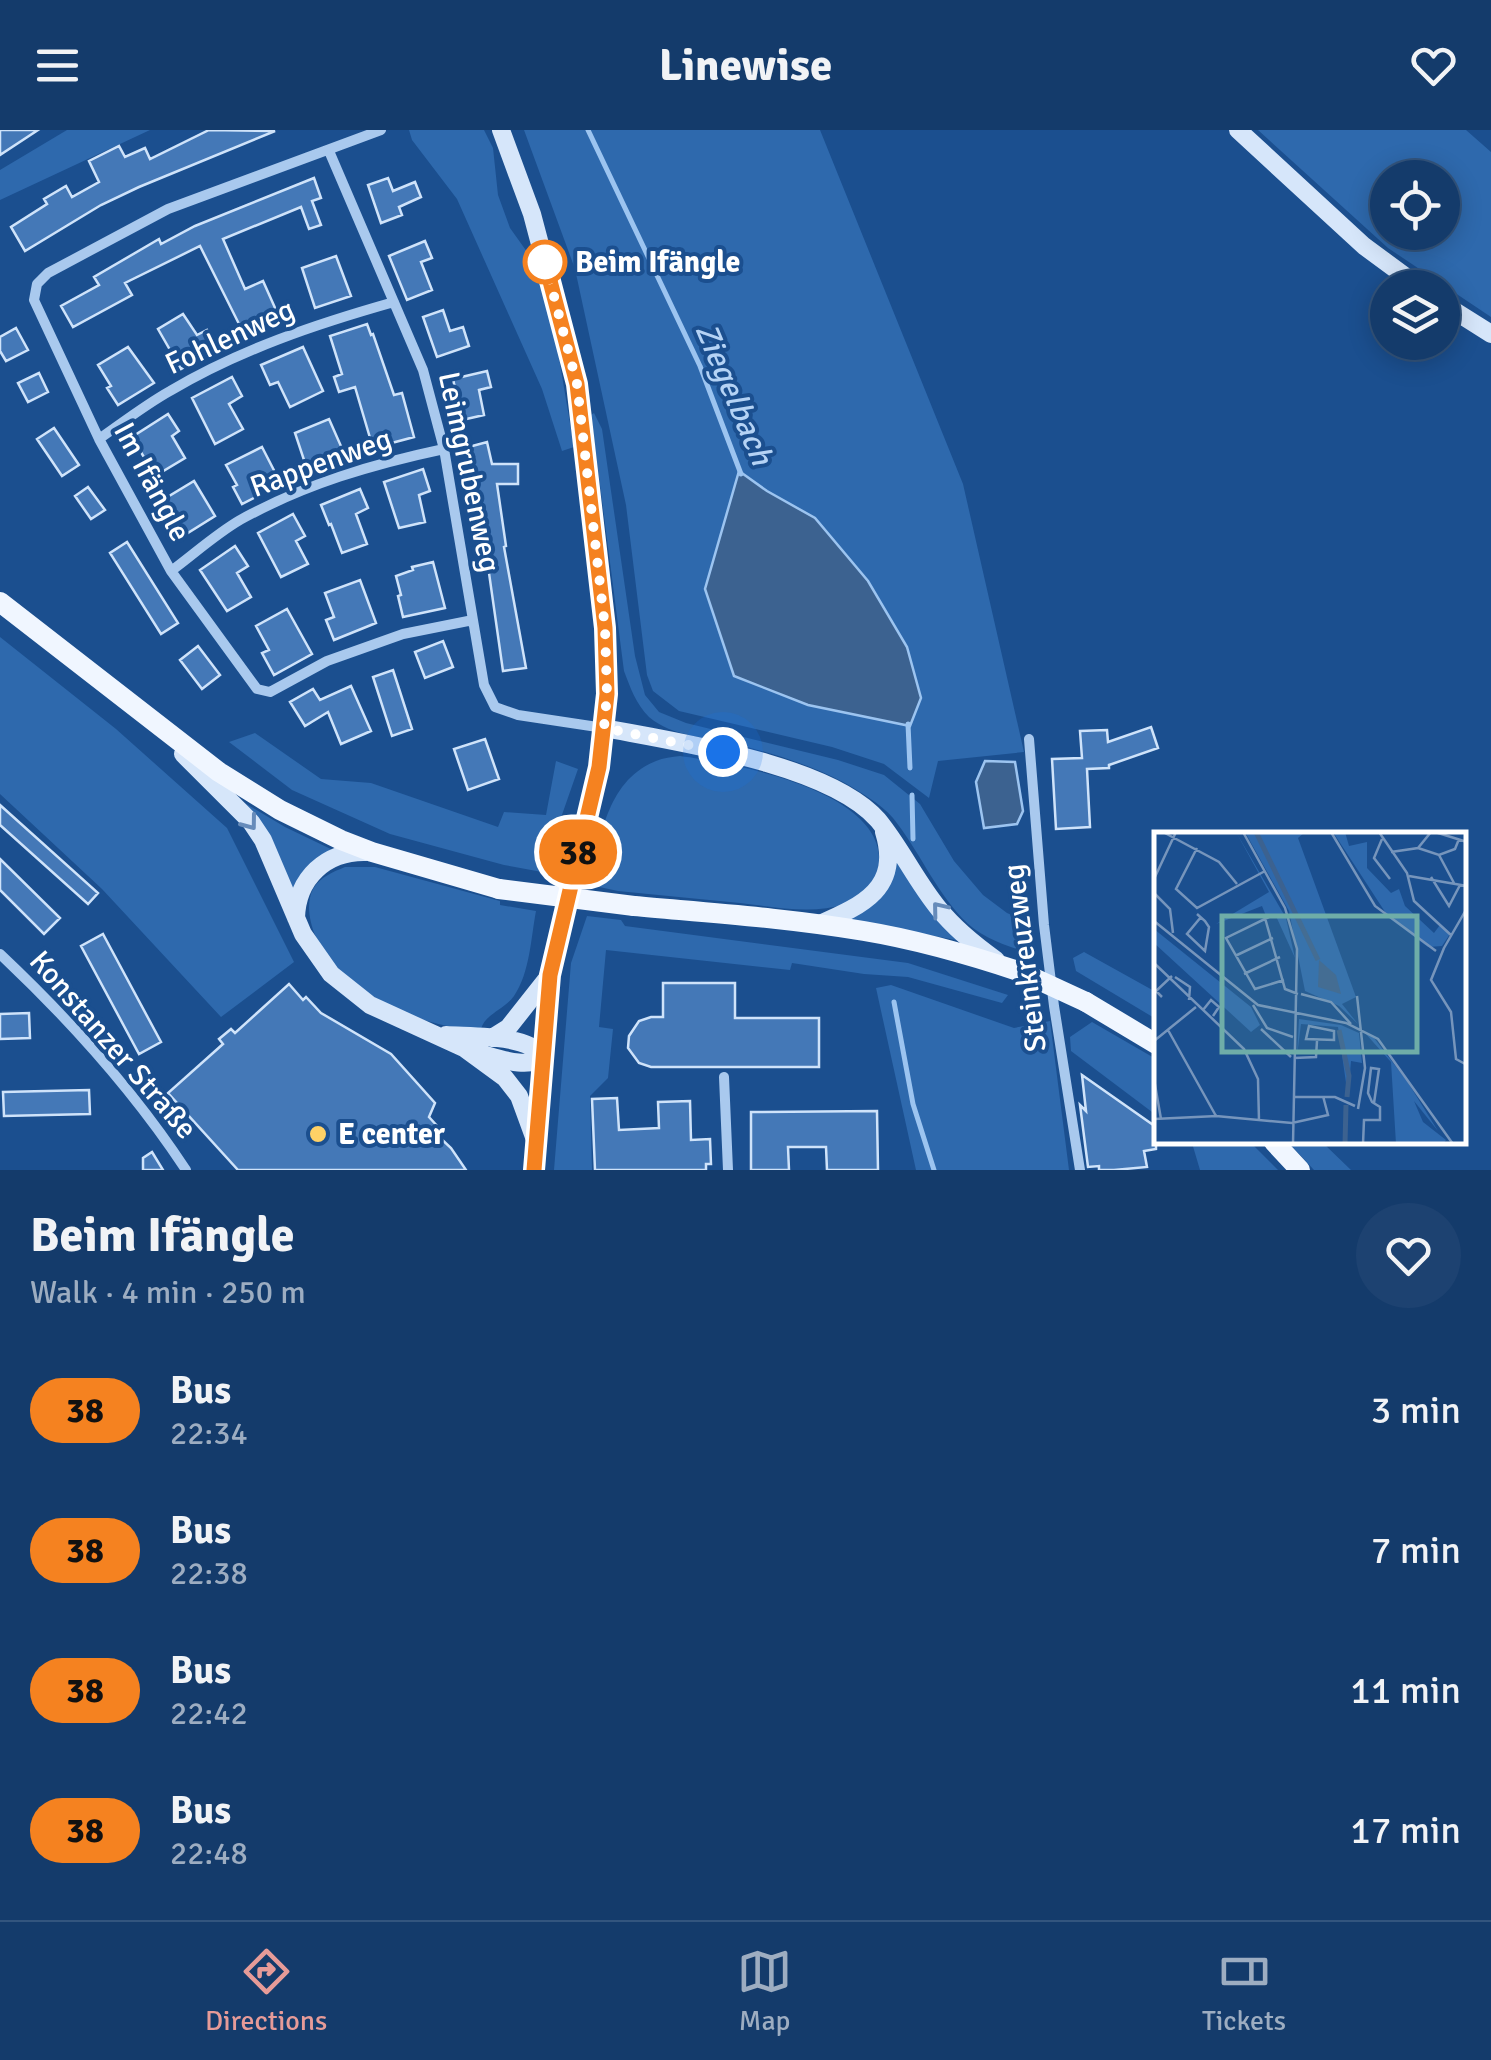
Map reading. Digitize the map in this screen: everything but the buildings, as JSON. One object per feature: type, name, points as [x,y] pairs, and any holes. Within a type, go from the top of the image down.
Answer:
[{"type":"main road","points":[[501,130],[532,214],[577,384],[605,628],[607,694],[599,767],[550,975],[534,1170]]},
{"type":"main road","points":[[1238,130],[1364,246],[1397,270]]},
{"type":"main road","points":[[1460,314],[1491,334]]},
{"type":"main road","points":[[0,602],[219,772],[310,826],[372,852],[499,889],[820,924],[914,941],[1018,971]]},
{"type":"main road","points":[[131,705],[252,822],[320,962],[343,986],[370,1005],[464,1048],[506,1078],[519,1096],[536,1142]]},
{"type":"main road","points":[[604,728],[698,746],[786,769],[832,788],[858,803],[882,827],[951,923],[980,949],[1086,1002],[1154,1043]]},
{"type":"main road","points":[[820,924],[858,907],[874,894],[888,856],[882,827]]},
{"type":"main road","points":[[296,918],[299,896],[318,867],[338,855],[372,852]]},
{"type":"main road","points":[[492,1038],[508,1028],[550,975]]},
{"type":"main road","points":[[437,1034],[530,1045],[544,1058]]},
{"type":"main road","points":[[464,1048],[528,1064],[544,1058]]},
{"type":"main road","points":[[1277,1145],[1300,1170]]},
{"type":"street","points":[[328,151],[381,130]]},
{"type":"street","name":"Im Ifängle","points":[[328,151],[168,209],[48,273],[37,284],[34,300],[99,439],[172,571],[258,689],[270,692],[327,661],[402,634],[473,620]]},
{"type":"street","name":"Leimgrubenweg","points":[[328,151],[423,370],[444,448],[484,686],[495,707],[518,715],[604,728]]},
{"type":"street","name":"Fohlenweg","points":[[99,439],[170,390],[252,350],[316,324],[394,302]]},
{"type":"street","name":"Rappenweg","points":[[172,571],[238,521],[307,488],[376,464],[444,448]]},
{"type":"street","name":"Steinkreuzweg","points":[[1030,739],[1044,926],[1080,1170]]},
{"type":"street","name":"Konstanzer Straße","points":[[0,954],[42,993],[135,1099],[186,1170]]},
{"type":"street","points":[[724,1077],[728,1170]]},
{"type":"shaded area","points":[[67,130],[150,130],[0,200],[0,170]]},
{"type":"shaded area","points":[[409,130],[484,130],[493,148],[498,195],[510,228],[535,263],[557,346],[574,447],[562,451],[542,389],[457,199],[412,140]]},
{"type":"shaded area","points":[[524,130],[820,130],[963,484],[1024,752],[938,761],[929,798],[884,764],[832,747],[679,711],[653,691],[647,675],[626,505],[575,269]]},
{"type":"shaded area","points":[[1258,130],[1466,130],[1491,152],[1491,317],[1460,296],[1460,270],[1421,270],[1391,250],[1460,250],[1460,160],[1370,160],[1370,232]]},
{"type":"shaded area","points":[[594,413],[602,429],[635,656],[645,695],[659,712],[686,723],[884,775],[920,804],[954,861],[983,895],[1007,913],[1032,924],[1036,955],[996,941],[970,925],[943,894],[893,818],[863,794],[791,760],[668,729],[644,712],[624,671],[591,415]]},
{"type":"shaded area","points":[[739,471],[815,518],[868,581],[907,647],[921,698],[910,726],[808,705],[734,676],[705,589]]},
{"type":"shaded area","points":[[0,637],[116,729],[227,828],[294,962],[221,1017],[102,889],[0,794]]},
{"type":"shaded area","points":[[255,733],[321,779],[371,783],[498,827],[504,812],[546,815],[556,761],[578,769],[542,872],[390,834],[292,790],[229,742]]},
{"type":"shaded area","points":[[680,756],[768,774],[833,799],[859,817],[875,839],[879,865],[872,883],[846,904],[807,910],[590,885],[608,813],[626,782],[659,760]]},
{"type":"shaded area","points":[[985,761],[1015,762],[1023,811],[1017,824],[984,828],[976,782]]},
{"type":"shaded area","points":[[243,802],[337,852],[291,902]]},
{"type":"shaded area","points":[[893,848],[961,941],[849,920],[883,891]]},
{"type":"shaded area","points":[[345,867],[375,867],[500,901],[500,905],[536,911],[527,966],[514,996],[481,1029],[467,1028],[441,1025],[402,1012],[352,982],[320,945],[309,907],[316,885]]},
{"type":"shaded area","points":[[587,916],[621,920],[625,926],[908,963],[1008,995],[1002,1003],[908,977],[792,963],[790,970],[606,950],[599,1027],[613,1029],[608,1078],[590,1096],[592,1170],[554,1170],[571,963]]},
{"type":"shaded area","points":[[1084,952],[1154,991],[1154,1018],[1076,971],[1073,958]]},
{"type":"shaded area","points":[[891,985],[1014,1028],[1050,1021],[1069,1170],[916,1170],[876,988]]},
{"type":"shaded area","points":[[1092,1022],[1154,1058],[1154,1113],[1071,1051],[1070,1037]]},
{"type":"shaded area","points":[[1193,1145],[1253,1145],[1278,1170],[1200,1170]]},
{"type":"shaded area","points":[[1291,1145],[1325,1145],[1351,1170],[1314,1170]]},
{"type":"waterway","name":"Ziegelbach","points":[[588,130],[700,366],[741,474]]},
{"type":"waterway","name":"Ziegelbach","points":[[908,724],[910,768]]},
{"type":"waterway","name":"Ziegelbach","points":[[912,795],[913,839]]},
{"type":"waterway","name":"Ziegelbach","points":[[894,1002],[913,1104],[934,1170]]},
{"type":"bus line","name":"38","points":[[534,1170],[550,975],[599,767],[607,694],[605,628],[577,384],[545,262]]},
{"type":"place","name":"Beim Ifängle","points":[[545,262]]},
{"type":"place","name":"E center","points":[[318,1134]]},
{"type":"route","points":[[545,262],[577,384],[605,628],[604,728],[723,752]]}]
